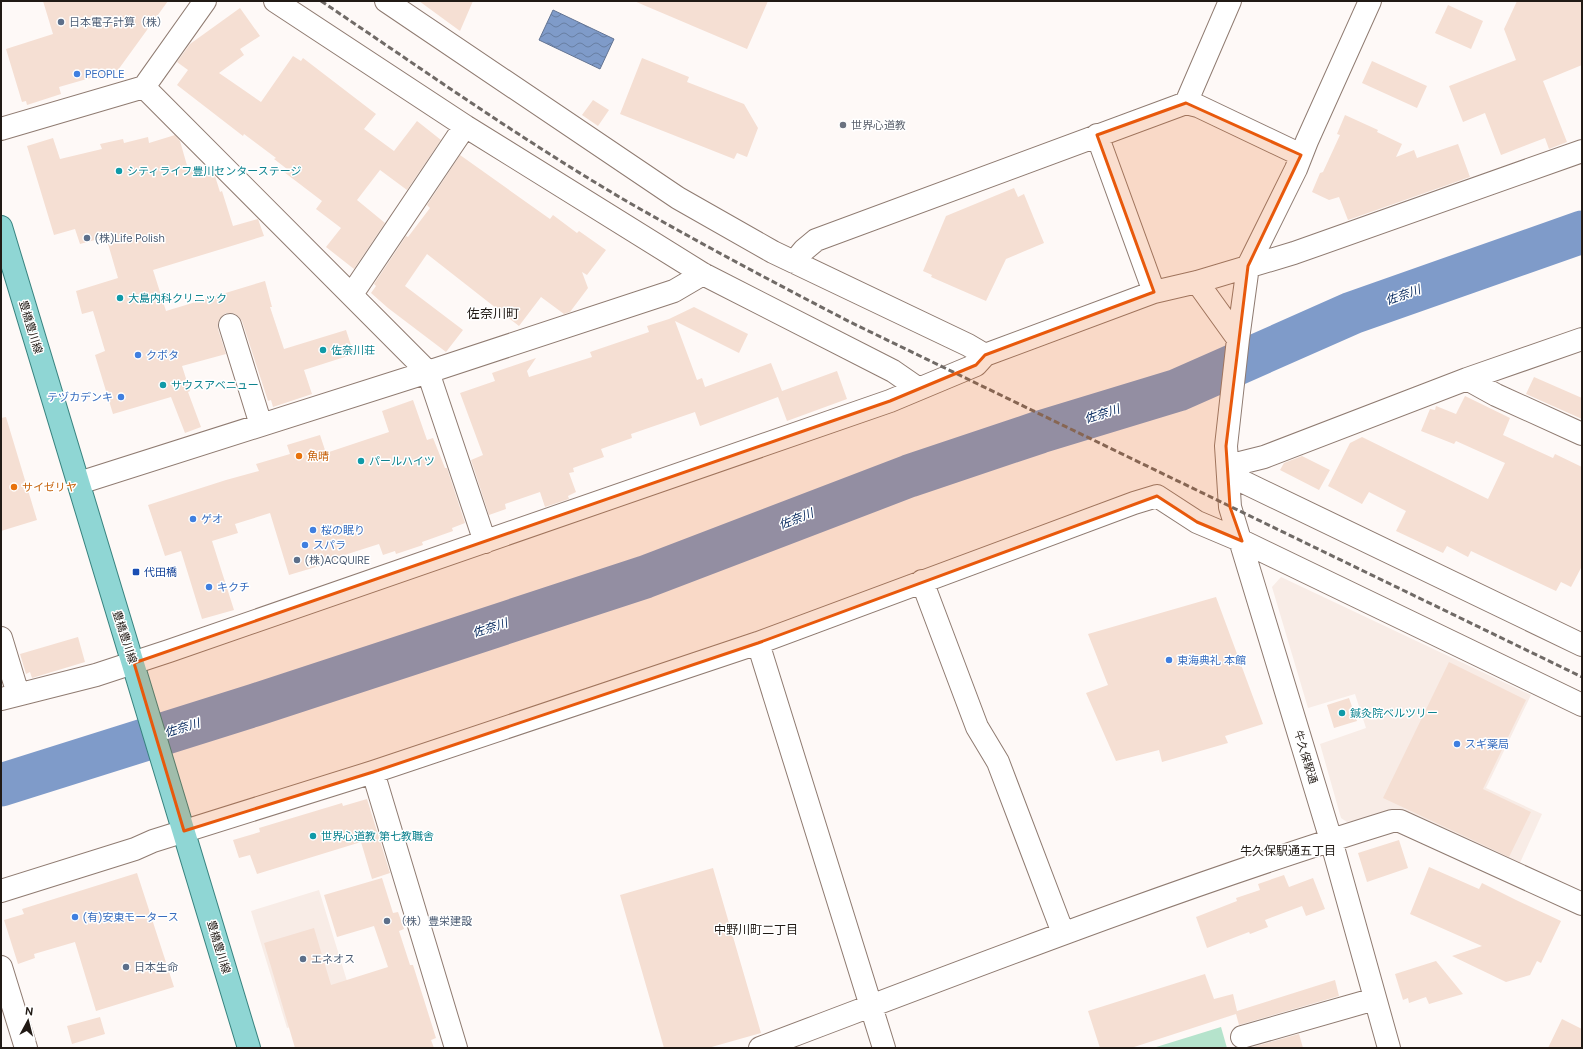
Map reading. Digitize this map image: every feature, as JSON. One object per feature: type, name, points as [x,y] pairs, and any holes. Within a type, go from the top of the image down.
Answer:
[{"type":"main road","name":"豊橋豊川線","points":[[1,226],[6,263],[79,483],[249,1048]]},
{"type":"street","points":[[1,129],[144,87],[205,1]]},
{"type":"street","points":[[275,1],[465,126],[703,274],[893,371],[918,389]]},
{"type":"street","points":[[386,1],[678,198],[734,231],[794,262],[968,345],[985,355]]},
{"type":"street","points":[[1186,103],[1230,1]]},
{"type":"street","name":"牛久保駅通","points":[[1370,1],[1272,219],[1248,266],[1226,446],[1229,471],[1230,507],[1242,541],[1331,840],[1389,1048]]},
{"type":"street","points":[[144,87],[352,294],[428,372],[485,542]]},
{"type":"street","points":[[794,262],[804,250],[816,240],[1096,135],[1186,103],[1198,106],[1301,155]]},
{"type":"street","points":[[352,294],[465,126]]},
{"type":"street","points":[[1096,135],[1154,292]]},
{"type":"street","points":[[1,638],[10,697],[134,663],[890,401],[976,365],[985,355],[1154,292],[1197,282],[1294,253],[1582,151]]},
{"type":"street","points":[[79,483],[428,372],[674,291],[703,274]]},
{"type":"street","points":[[1197,282],[1238,339]]},
{"type":"street","points":[[230,325],[261,425]]},
{"type":"street","points":[[1229,471],[1467,379],[1582,339]]},
{"type":"street","points":[[1467,379],[1496,395],[1582,434]]},
{"type":"street","points":[[1229,471],[1582,645]]},
{"type":"street","points":[[1,891],[135,849],[153,841],[184,831],[373,772],[758,643],[1134,503],[1158,496],[1197,522],[1242,541],[1582,705]]},
{"type":"street","points":[[922,581],[977,727],[998,762],[1062,933]]},
{"type":"street","points":[[758,643],[884,1048]]},
{"type":"street","points":[[373,772],[456,1048]]},
{"type":"street","points":[[760,1048],[1062,933],[1331,840],[1392,821],[1400,821],[1582,904]]},
{"type":"street","points":[[1,966],[26,1048]]},
{"type":"street","points":[[1242,1038],[1375,1000]]},
{"type":"highlighted area","points":[[1186,103],[1301,155],[1248,266],[1226,446],[1230,507],[1242,541],[1197,522],[1157,496],[758,643],[373,772],[184,831],[134,663],[890,401],[976,365],[985,355],[1154,292],[1097,135]]},
{"type":"shaded area","points":[[1281,577],[1531,695],[1486,788],[1542,814],[1519,865],[1394,813],[1347,822],[1341,818],[1320,744],[1366,728],[1355,694],[1308,708],[1272,587]]},
{"type":"shaded area","name":"エネオス","points":[[319,890],[355,1007],[287,1028],[251,911]]},
{"type":"green space","points":[[1221,1027],[1227,1048],[1153,1048]]},
{"type":"water","points":[[553,10],[614,39],[600,69],[539,40]]},
{"type":"building","points":[[43,1],[168,1],[118,70],[59,87],[61,94],[27,105],[26,101],[22,102],[6,49],[53,34]]},
{"type":"building","points":[[419,1],[473,1],[460,31]]},
{"type":"building","points":[[634,1],[768,1],[747,49]]},
{"type":"building","points":[[1517,1],[1582,1],[1582,65],[1543,81],[1567,142],[1549,149],[1545,138],[1501,155],[1485,113],[1463,122],[1449,86],[1516,60],[1504,29]]},
{"type":"building","points":[[1448,5],[1483,21],[1471,49],[1435,33]]},
{"type":"building","points":[[240,8],[260,36],[240,49],[244,55],[219,73],[261,102],[293,56],[301,61],[303,58],[376,114],[364,129],[394,151],[417,121],[441,140],[407,190],[380,170],[357,200],[385,223],[354,269],[326,247],[341,228],[316,209],[322,201],[284,172],[287,169],[274,159],[276,158],[244,134],[243,136],[177,85],[188,70],[177,62],[190,44]]},
{"type":"building","points":[[642,58],[689,77],[687,82],[744,104],[758,128],[747,157],[737,153],[734,159],[620,114]]},
{"type":"building","points":[[1372,61],[1427,86],[1417,108],[1362,83]]},
{"type":"building","points":[[593,100],[609,110],[598,126],[582,115]]},
{"type":"building","points":[[1345,115],[1378,130],[1377,132],[1402,144],[1396,157],[1414,150],[1417,158],[1458,144],[1470,177],[1348,220],[1339,197],[1329,200],[1312,192],[1340,135],[1337,134]]},
{"type":"building","points":[[175,135],[180,141],[188,169],[200,167],[202,175],[211,172],[215,176],[220,192],[222,191],[233,226],[258,219],[264,236],[153,270],[166,311],[265,281],[272,307],[270,307],[284,349],[346,330],[354,354],[304,370],[312,394],[273,407],[271,400],[268,401],[242,321],[233,313],[226,313],[221,317],[218,323],[218,329],[226,354],[182,366],[190,391],[188,392],[201,427],[185,433],[171,397],[113,414],[95,355],[105,351],[93,311],[82,314],[76,291],[118,278],[106,237],[80,244],[75,229],[54,235],[27,146],[53,138],[60,159],[102,149],[100,144],[123,139],[124,143],[148,137],[149,143]]},
{"type":"building","points":[[460,155],[550,219],[553,215],[577,233],[579,231],[606,250],[587,275],[582,272],[588,288],[570,312],[564,314],[541,297],[519,326],[427,254],[405,286],[463,330],[446,352],[388,308],[371,293],[376,286],[374,284],[406,236],[408,237],[430,208],[427,205]]},
{"type":"building","points":[[1014,188],[1018,197],[1024,194],[1044,243],[1006,259],[986,301],[931,277],[932,275],[923,271],[946,216]]},
{"type":"building","points":[[694,307],[748,334],[739,353],[675,321],[697,380],[702,378],[705,387],[771,363],[782,391],[837,371],[847,399],[787,421],[778,397],[700,426],[695,412],[631,434],[632,438],[601,449],[604,457],[573,468],[574,472],[569,473],[576,492],[568,496],[569,499],[545,507],[540,492],[505,504],[506,509],[489,515],[471,460],[483,455],[460,393],[495,381],[492,373],[536,358],[527,371],[529,377],[592,357],[590,352],[649,332],[647,326],[669,319]]},
{"type":"building","points":[[1534,377],[1582,398],[1582,419],[1526,394]]},
{"type":"building","points":[[1465,396],[1510,418],[1503,435],[1553,458],[1555,454],[1582,467],[1582,566],[1571,587],[1561,582],[1556,591],[1471,551],[1468,557],[1447,546],[1443,553],[1396,531],[1406,511],[1369,492],[1362,504],[1328,486],[1350,443],[1362,437],[1488,499],[1505,463],[1456,441],[1454,444],[1421,431],[1430,409],[1435,410],[1436,406],[1456,414]]},
{"type":"building","points":[[413,400],[427,440],[433,438],[445,468],[447,468],[465,523],[452,528],[453,531],[422,542],[423,545],[396,554],[395,551],[383,555],[379,544],[335,558],[336,561],[289,575],[270,513],[235,524],[238,533],[212,541],[234,610],[202,619],[181,551],[165,556],[148,505],[259,471],[256,464],[290,454],[287,445],[320,435],[326,453],[389,432],[382,411]]},
{"type":"building","name":"サイゼリヤ","points":[[6,417],[37,520],[1,531],[1,418]]},
{"type":"building","points":[[1302,456],[1330,470],[1319,490],[1280,470],[1284,463]]},
{"type":"building","name":"東海典礼 本館","points":[[1216,597],[1263,724],[1225,736],[1228,743],[1162,762],[1159,750],[1116,761],[1086,693],[1108,685],[1088,634]]},
{"type":"building","points":[[78,637],[85,662],[32,678],[30,672],[26,674],[20,654]]},
{"type":"building","name":"スギ薬局","points":[[1449,662],[1526,700],[1483,789],[1531,812],[1509,857],[1383,798]]},
{"type":"building","name":"鍼灸院ベルツリー","points":[[1349,698],[1357,721],[1334,728],[1327,705]]},
{"type":"building","name":"世界心道教 第七教職舎","points":[[367,799],[390,873],[372,879],[361,842],[257,874],[250,855],[239,858],[233,840],[260,832],[259,828],[342,803],[343,806]]},
{"type":"building","points":[[1399,840],[1408,868],[1367,882],[1358,853]]},
{"type":"building","points":[[1429,867],[1479,889],[1482,883],[1561,921],[1541,963],[1537,961],[1530,975],[1506,982],[1452,956],[1482,946],[1410,914]]},
{"type":"building","points":[[713,868],[761,1033],[708,1048],[664,1048],[620,895]]},
{"type":"building","points":[[137,873],[174,987],[96,1011],[75,942],[34,954],[35,958],[18,964],[4,920],[24,914],[22,909]]},
{"type":"building","points":[[1284,875],[1289,887],[1313,878],[1325,909],[1306,916],[1302,906],[1265,920],[1268,927],[1250,934],[1249,932],[1207,948],[1196,917],[1237,901],[1236,898],[1260,890],[1258,884]]},
{"type":"building","points":[[382,878],[393,913],[398,912],[404,929],[399,931],[410,965],[413,965],[436,1038],[431,1040],[434,1048],[295,1048],[264,943],[314,928],[331,985],[388,967],[374,926],[337,937],[324,895]]},
{"type":"building","points":[[1436,961],[1463,994],[1429,1004],[1426,997],[1409,1003],[1408,998],[1403,1000],[1395,974]]},
{"type":"building","points":[[1205,974],[1214,999],[1233,994],[1237,1011],[1335,980],[1339,996],[1239,1025],[1236,1014],[1131,1048],[1100,1048],[1088,1011]]},
{"type":"building","points":[[100,1017],[105,1034],[72,1044],[67,1026]]},
{"type":"building","points":[[1562,1019],[1582,1029],[1582,1048],[1548,1048]]},
{"type":"building","points":[[1299,1034],[1303,1048],[1249,1048]]},
{"type":"waterway","name":"佐奈川","points":[[1,785],[255,705],[645,577],[909,476],[1040,432],[1178,390],[1352,313],[1582,232]]},
{"type":"railway","points":[[321,1],[473,104],[550,154],[628,202],[738,263],[850,322],[1582,677]]},
{"type":"place","name":"日本電子計算（株）","points":[[61,22]]},
{"type":"place","name":"PEOPLE","points":[[77,74]]},
{"type":"place","name":"世界心道教","points":[[843,125]]},
{"type":"place","name":"シティライフ豊川センターステージ","points":[[119,171]]},
{"type":"place","name":"(株)Life Polish","points":[[87,238]]},
{"type":"place","name":"大島内科クリニック","points":[[120,298]]},
{"type":"place","name":"佐奈川荘","points":[[323,350]]},
{"type":"place","name":"クボタ","points":[[138,355]]},
{"type":"place","name":"サウスアベニュー","points":[[163,385]]},
{"type":"place","name":"テヅカデンキ","points":[[121,397]]},
{"type":"place","name":"魚晴","points":[[299,456]]},
{"type":"place","name":"パールハイツ","points":[[361,461]]},
{"type":"place","name":"サイゼリヤ","points":[[14,487]]},
{"type":"place","name":"ゲオ","points":[[193,519]]},
{"type":"place","name":"桜の眠り","points":[[313,530]]},
{"type":"place","name":"スパラ","points":[[305,545]]},
{"type":"place","name":"(株)ACQUIRE","points":[[297,560]]},
{"type":"place","name":"代田橋","points":[[136,572]]},
{"type":"place","name":"キクチ","points":[[209,587]]},
{"type":"place","name":"東海典礼 本館","points":[[1169,660]]},
{"type":"place","name":"鍼灸院ベルツリー","points":[[1342,713]]},
{"type":"place","name":"スギ薬局","points":[[1457,744]]},
{"type":"place","name":"世界心道教 第七教職舎","points":[[313,836]]},
{"type":"place","name":"(有)安東モータース","points":[[75,917]]},
{"type":"place","name":"（株）豊栄建設","points":[[387,921]]},
{"type":"place","name":"エネオス","points":[[303,959]]},
{"type":"place","name":"日本生命","points":[[126,967]]},
{"type":"district","name":"佐奈川町","points":[[493,313]]},
{"type":"district","name":"牛久保駅通五丁目","points":[[1288,851]]},
{"type":"district","name":"中野川町二丁目","points":[[756,930]]}]
